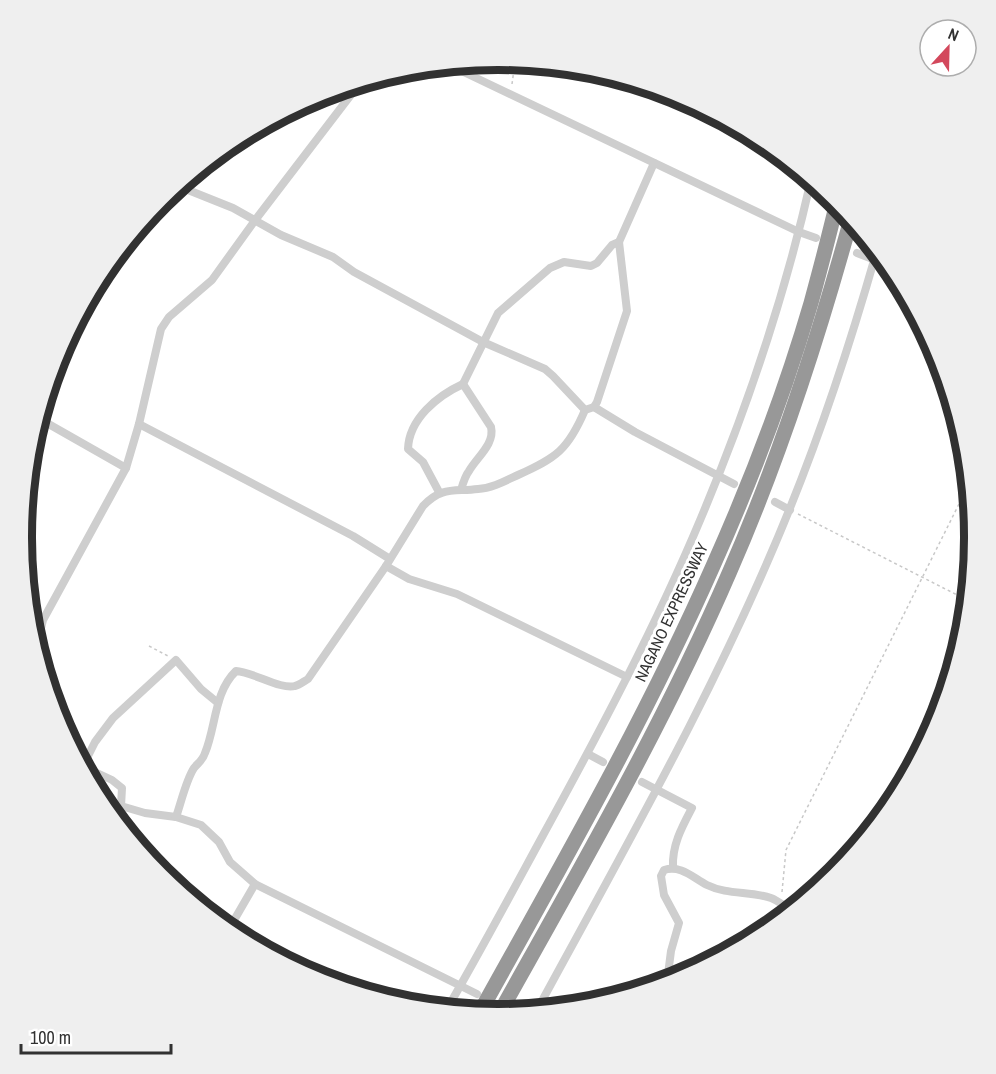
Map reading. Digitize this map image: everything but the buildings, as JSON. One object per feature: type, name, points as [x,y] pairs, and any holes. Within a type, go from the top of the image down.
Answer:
[{"type":"highway","name":"NAGANO EXPRESSWAY","points":[[485,1004],[641,716],[714,565],[780,396],[810,304],[834,213]]},
{"type":"highway","points":[[505,1004],[592,848],[695,647],[730,571],[796,404],[826,310],[848,228]]},
{"type":"street","points":[[463,71],[799,232],[816,238]]},
{"type":"street","points":[[41,630],[43,620],[126,468],[140,424],[161,329],[212,280],[352,94]]},
{"type":"street","points":[[176,817],[194,768],[206,753],[218,703],[229,677],[236,671],[246,671],[288,687],[296,686],[308,679],[388,562],[423,506],[439,492],[450,489],[480,489],[498,484],[545,463],[556,456],[567,444],[585,410],[594,407],[601,392],[627,311],[619,242],[654,163]]},
{"type":"street","points":[[451,1001],[588,754],[701,519],[754,377],[799,232],[809,189]]},
{"type":"street","points":[[186,190],[256,219],[281,235],[333,257],[354,272],[483,342],[545,369],[585,410]]},
{"type":"street","points":[[439,492],[423,462],[408,449],[408,440],[421,416],[441,396],[463,384],[498,313],[550,268],[564,262],[591,266],[597,263],[612,245],[619,242]]},
{"type":"street","points":[[857,253],[869,254]]},
{"type":"street","points":[[541,1002],[657,789],[723,657],[790,510],[836,384],[873,260]]},
{"type":"street","points":[[461,490],[466,476],[485,451],[492,433],[463,384]]},
{"type":"street","points":[[594,407],[627,427],[734,483]]},
{"type":"street","points":[[46,422],[126,468]]},
{"type":"street","points":[[140,424],[353,536],[409,579],[457,594],[627,677]]},
{"type":"street","points":[[775,502],[790,510]]},
{"type":"street","points":[[87,757],[95,742],[113,718],[176,660],[201,689],[218,703]]},
{"type":"street","points":[[588,754],[603,762]]},
{"type":"street","points":[[95,772],[122,788],[121,806]]},
{"type":"street","points":[[642,782],[692,808],[676,841],[672,855],[673,867]]},
{"type":"street","points":[[118,806],[176,817],[201,825],[219,842],[230,862],[255,884],[477,994]]},
{"type":"street","points":[[668,971],[679,923],[664,895],[661,876],[664,870],[673,867],[716,888],[771,898],[784,905]]},
{"type":"street","points":[[234,921],[255,884]]},
{"type":"path","points":[[508,93],[513,70]]},
{"type":"path","points":[[778,902],[781,895],[786,850],[963,496]]},
{"type":"path","points":[[790,510],[961,597]]},
{"type":"path","points":[[149,645],[176,660]]},
{"type":"tunnel","points":[[485,999],[495,1004]]}]
